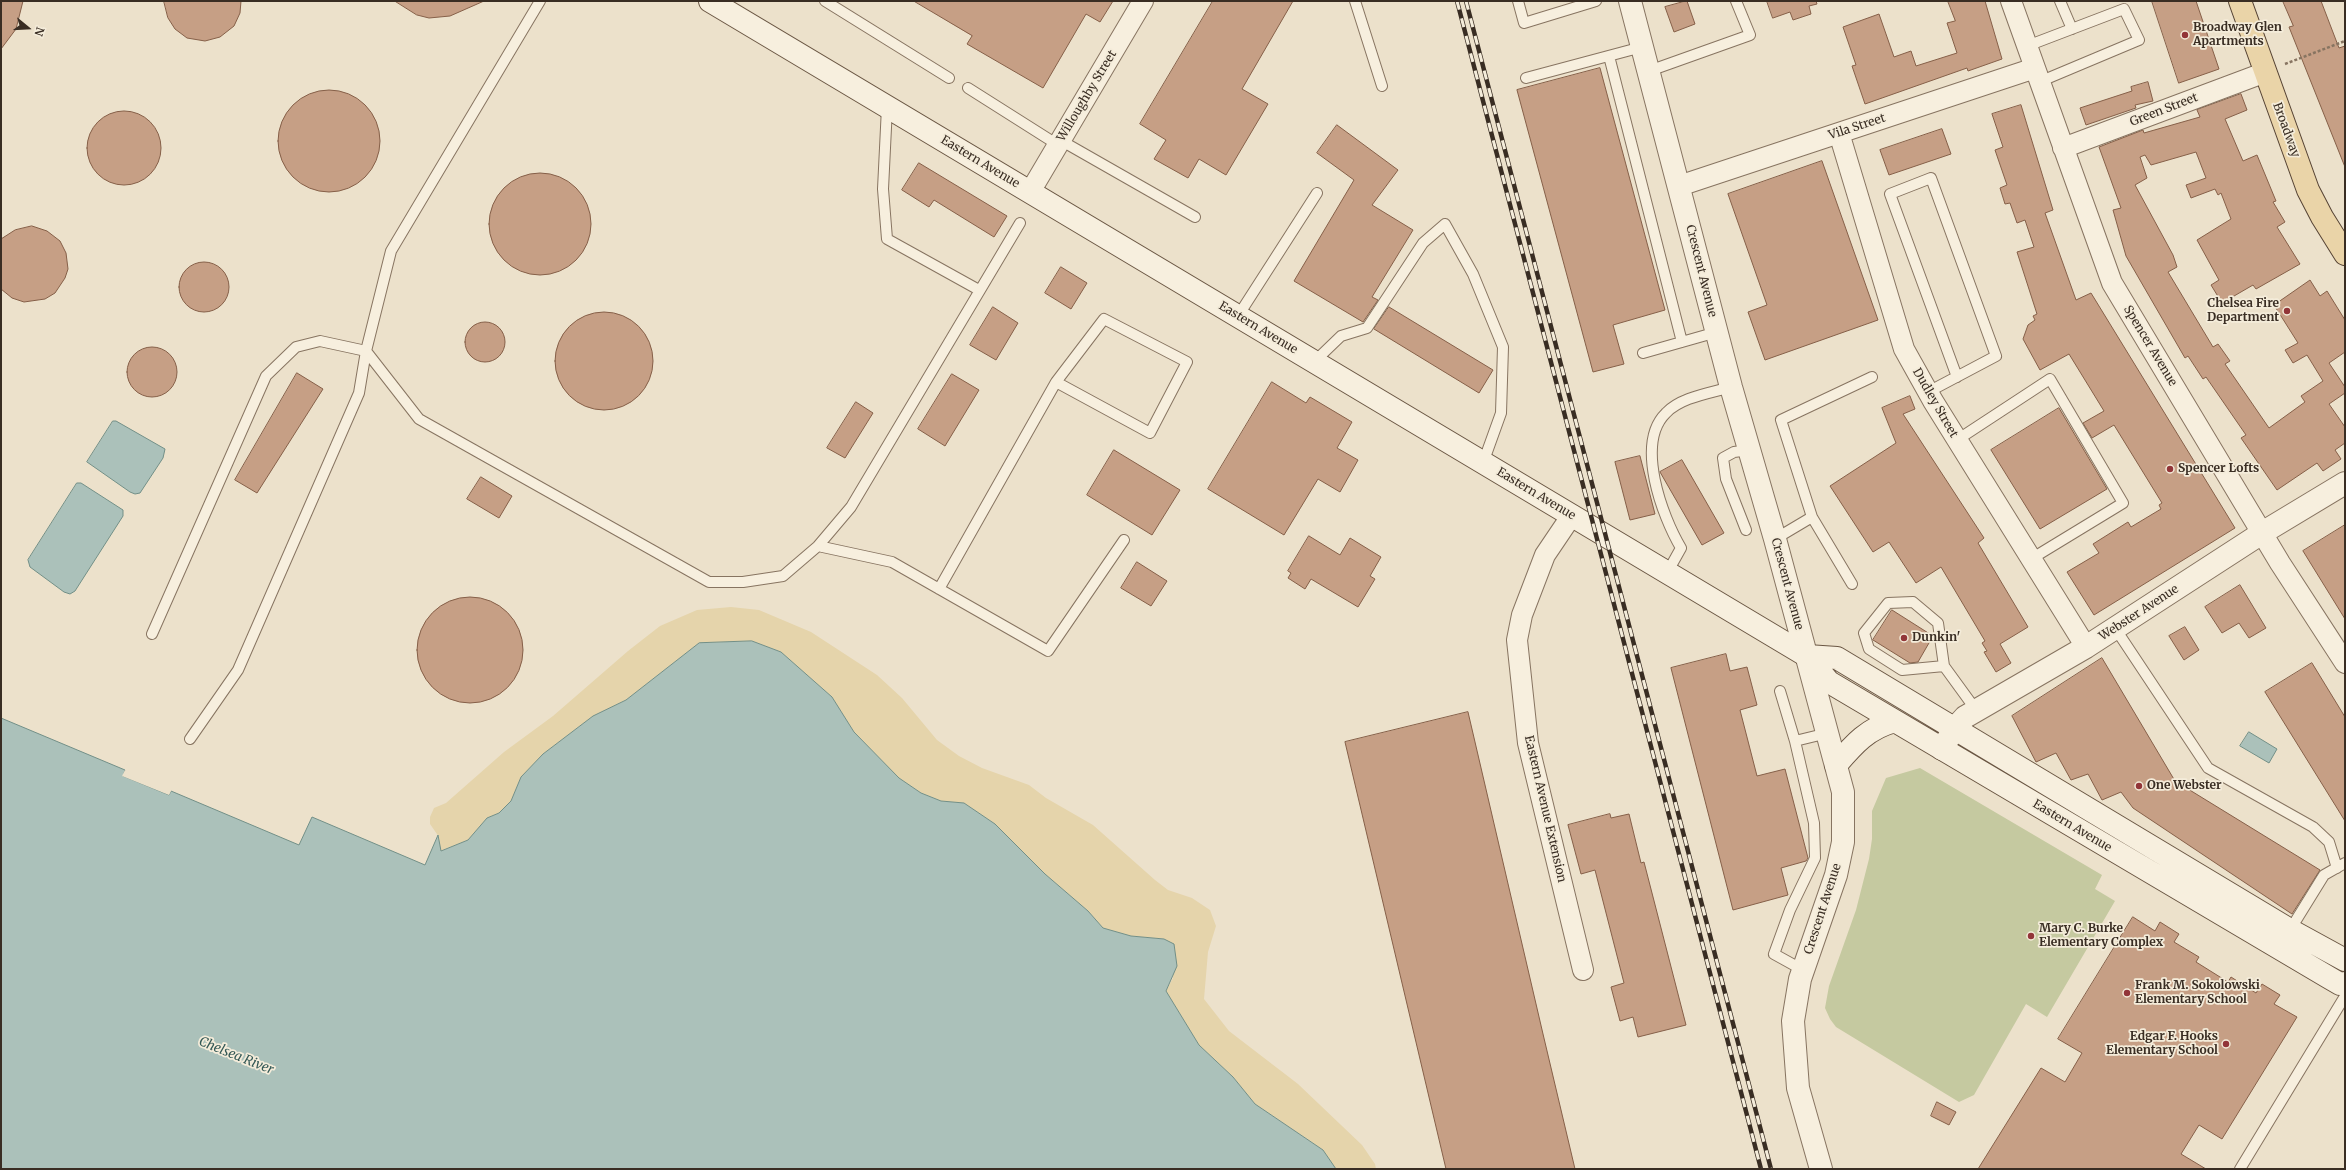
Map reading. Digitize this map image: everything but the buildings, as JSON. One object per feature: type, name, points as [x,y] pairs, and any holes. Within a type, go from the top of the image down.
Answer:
[{"type":"main road","name":"Eastern Avenue","points":[[710,1],[1807,656],[1829,682],[2328,977],[2340,984],[2345,983]]},
{"type":"main road","name":"Crescent Avenue","points":[[1630,1],[1731,387],[1775,539],[1843,792],[1843,842],[1836,875],[1803,970],[1793,1021],[1798,1088],[1821,1169]]},
{"type":"main road","name":"Broadway","points":[[2240,1],[2311,197],[2345,254]]},
{"type":"main road","name":"Webster Avenue","points":[[1942,749],[1954,729],[1965,717],[2086,647],[2262,533],[2345,483]]},
{"type":"main road","name":"Eastern Avenue","points":[[1807,656],[1837,658],[2290,930],[2345,960]]},
{"type":"main road","points":[[1836,765],[1858,739],[1879,725],[1895,721]]},
{"type":"street","name":"Willoughby Street","points":[[1030,192],[1143,1]]},
{"type":"street","name":"Spencer Avenue","points":[[2011,1],[2112,283],[2262,533],[2345,663]]},
{"type":"street","name":"Green Street","points":[[2063,148],[2266,72]]},
{"type":"street","name":"Vila Street","points":[[1679,186],[1839,133],[2037,75]]},
{"type":"street","name":"Dudley Street","points":[[1839,133],[1904,349],[1957,440],[2086,647]]},
{"type":"street","name":"Eastern Avenue Extension","points":[[1572,515],[1545,556],[1522,615],[1517,640],[1528,743],[1583,970]]},
{"type":"lane","points":[[190,739],[238,670],[359,393],[366,352],[391,251],[540,1]]},
{"type":"lane","points":[[825,1],[949,78]]},
{"type":"lane","points":[[1355,1],[1382,86]]},
{"type":"lane","points":[[1518,1],[1524,23],[1596,1]]},
{"type":"lane","points":[[1649,71],[1750,35],[1736,1]]},
{"type":"lane","points":[[2060,1],[2072,29]]},
{"type":"lane","points":[[2027,46],[2124,9],[2139,40],[2037,75]]},
{"type":"lane","points":[[1526,78],[1642,47]]},
{"type":"lane","points":[[1609,56],[1682,342]]},
{"type":"lane","points":[[968,88],[1059,142],[1195,217]]},
{"type":"lane","points":[[887,107],[883,189],[887,239],[979,290]]},
{"type":"lane","points":[[1928,392],[1957,377],[1996,356],[1931,178],[1890,194],[1957,377]]},
{"type":"lane","points":[[1238,316],[1317,193]]},
{"type":"lane","points":[[152,634],[266,376],[296,347],[320,341],[366,352],[420,419],[709,582],[743,582],[782,576],[818,546],[852,507],[1020,223]]},
{"type":"lane","points":[[1314,362],[1341,336],[1367,328],[1423,243],[1445,224],[1473,274],[1503,347],[1501,413],[1483,463]]},
{"type":"lane","points":[[939,589],[1056,382],[1104,319],[1187,362],[1150,433],[1056,382]]},
{"type":"lane","points":[[1643,353],[1717,332]]},
{"type":"lane","points":[[1852,584],[1812,517],[1781,420],[1872,377]]},
{"type":"lane","points":[[1957,440],[2050,379],[2123,503],[2031,559]]},
{"type":"lane","points":[[1667,573],[1681,548],[1663,511],[1653,467],[1653,435],[1666,412],[1678,404],[1731,387]]},
{"type":"lane","points":[[1746,530],[1726,479],[1723,458],[1734,452],[1749,450]]},
{"type":"lane","points":[[1775,539],[1812,517]]},
{"type":"lane","points":[[818,546],[892,562],[1048,651],[1124,540]]},
{"type":"lane","points":[[1944,666],[1902,670],[1869,649],[1864,633],[1888,603],[1913,602],[1938,623],[1944,666],[1976,710]]},
{"type":"lane","points":[[2115,628],[2208,768],[2312,827],[2329,842],[2341,865],[2324,876],[2290,930]]},
{"type":"lane","points":[[1890,690],[1902,670]]},
{"type":"lane","points":[[1780,691],[1795,741],[1814,823],[1815,858],[1790,910],[1774,954],[1803,970]]},
{"type":"lane","points":[[1795,741],[1828,733]]},
{"type":"lane","points":[[2240,1169],[2345,996]]},
{"type":"path","points":[[2285,64],[2345,41]]},
{"type":"green space","points":[[1920,768],[2102,875],[2095,889],[2115,901],[2047,1017],[2026,1004],[1974,1095],[1959,1102],[1836,1027],[1825,1008],[1829,986],[1856,910],[1869,859],[1872,839],[1872,811],[1886,778]]},
{"type":"sand","points":[[731,607],[759,610],[811,632],[877,675],[902,698],[937,740],[959,756],[982,768],[1029,785],[1046,798],[1093,825],[1168,890],[1192,898],[1210,910],[1216,926],[1208,952],[1204,999],[1229,1031],[1298,1084],[1362,1145],[1375,1164],[1376,1169],[1336,1169],[1323,1150],[1255,1104],[1233,1077],[1199,1045],[1166,991],[1173,978],[1164,939],[1131,936],[1103,928],[1088,911],[1045,874],[995,824],[964,803],[941,801],[921,793],[899,778],[854,732],[832,697],[781,652],[752,641],[699,643],[626,700],[593,716],[543,754],[521,777],[511,801],[499,813],[487,818],[468,840],[440,851],[439,837],[430,824],[430,817],[434,808],[446,803],[504,752],[553,716],[628,651],[660,626],[697,610]]},
{"type":"water","points":[[113,421],[116,421],[165,449],[163,458],[140,493],[135,494],[130,492],[87,462]]},
{"type":"water","points":[[77,483],[81,483],[123,510],[123,516],[75,591],[70,594],[64,592],[30,567],[28,560]]},
{"type":"water","name":"Chelsea River","points":[[752,641],[781,652],[832,697],[854,732],[899,778],[921,793],[941,801],[964,803],[995,824],[1045,874],[1088,911],[1103,928],[1131,936],[1164,939],[1174,944],[1177,966],[1166,991],[1199,1045],[1233,1077],[1255,1104],[1323,1150],[1336,1169],[1,1169],[1,718],[125,770],[123,776],[169,795],[171,791],[299,845],[312,817],[425,865],[438,835],[441,851],[468,840],[487,818],[499,813],[511,801],[521,777],[543,754],[593,716],[626,700],[699,643]]},
{"type":"water","points":[[2249,732],[2277,749],[2269,763],[2240,746]]},
{"type":"pier","points":[[126,768],[125,775],[168,793],[172,789],[169,795],[122,776]]},
{"type":"railway","points":[[1457,1],[1761,1169]]},
{"type":"railway","points":[[1466,1],[1771,1169]]},
{"type":"place","name":"Broadway Glen Apartments","points":[[2185,35]]},
{"type":"place","name":"Chelsea Fire Department","points":[[2287,311]]},
{"type":"place","name":"Spencer Lofts","points":[[2170,469]]},
{"type":"place","name":"Dunkin'","points":[[1904,638]]},
{"type":"place","name":"One Webster","points":[[2139,786]]},
{"type":"place","name":"Mary C. Burke Elementary Complex","points":[[2031,936]]},
{"type":"place","name":"Frank M. Sokolowski Elementary School","points":[[2127,993]]},
{"type":"place","name":"Edgar F. Hooks Elementary School","points":[[2226,1044]]}]
